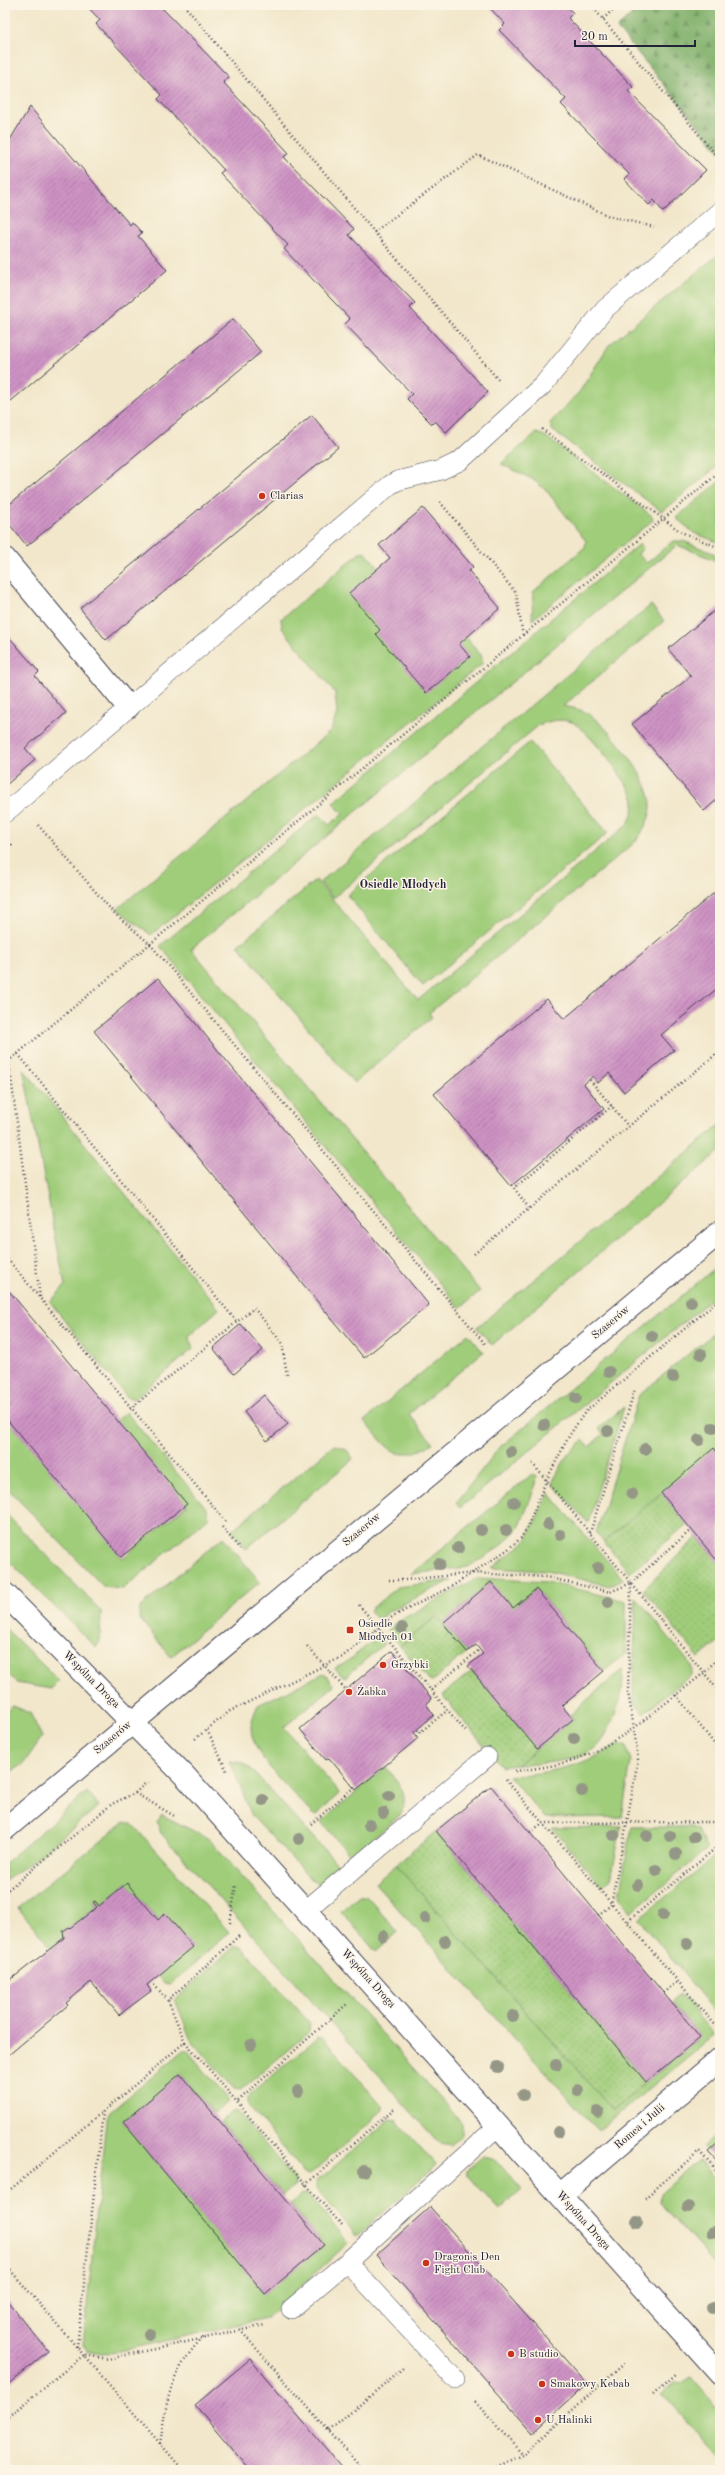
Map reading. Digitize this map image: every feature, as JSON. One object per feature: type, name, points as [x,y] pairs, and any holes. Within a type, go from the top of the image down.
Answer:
[{"type":"street","points":[[5,559],[128,707]]},
{"type":"street","name":"Szaserów","points":[[5,1829],[720,1232]]},
{"type":"street","name":"Wspólna Droga","points":[[5,1594],[132,1722],[306,1910],[720,2374]]},
{"type":"street","name":"Romea i Julii","points":[[560,2195],[720,2059]]},
{"type":"lane","points":[[5,813],[390,485],[397,481],[441,470],[460,461],[543,385],[605,309],[720,211]]},
{"type":"lane","points":[[306,1910],[487,1758]]},
{"type":"lane","points":[[291,2310],[347,2262],[498,2126]]},
{"type":"lane","points":[[347,2262],[455,2379]]},
{"type":"path","points":[[184,5],[500,381]]},
{"type":"path","points":[[591,5],[720,160]]},
{"type":"path","points":[[603,19],[618,5]]},
{"type":"path","points":[[374,232],[478,155],[609,216],[651,224]]},
{"type":"path","points":[[539,427],[681,532],[720,548]]},
{"type":"path","points":[[5,1064],[720,472]]},
{"type":"path","points":[[440,501],[516,593],[523,636]]},
{"type":"path","points":[[36,823],[113,912],[150,944],[486,1345]]},
{"type":"path","points":[[474,1254],[720,1051]]},
{"type":"path","points":[[18,1054],[237,1322]]},
{"type":"path","points":[[9,1061],[40,1297]]},
{"type":"path","points":[[590,1080],[628,1126]]},
{"type":"path","points":[[529,1208],[514,1188],[612,1106]]},
{"type":"path","points":[[5,1256],[130,1409],[227,1523]]},
{"type":"path","points":[[5,1892],[112,1804],[135,1793],[230,1710],[342,1657],[392,1617],[474,1573],[507,1550],[520,1538],[546,1481],[569,1436],[585,1412],[720,1299]]},
{"type":"path","points":[[130,1409],[254,1308],[282,1343],[287,1375]]},
{"type":"path","points":[[590,1533],[635,1389]]},
{"type":"path","points":[[532,1463],[720,1692]]},
{"type":"path","points":[[222,1527],[240,1549]]},
{"type":"path","points":[[389,1580],[405,1580],[474,1573],[546,1577],[610,1592],[631,1583],[691,1530]]},
{"type":"path","points":[[598,1915],[611,1905],[638,1759],[628,1692],[631,1583]]},
{"type":"path","points":[[359,1605],[611,1905],[628,1921],[720,2031]]},
{"type":"path","points":[[308,1646],[346,1690]]},
{"type":"path","points":[[431,1690],[479,1650]]},
{"type":"path","points":[[500,1773],[549,1768],[577,1760],[599,1751],[634,1728],[704,1673],[720,1656]]},
{"type":"path","points":[[676,1695],[720,1751]]},
{"type":"path","points":[[416,1730],[419,1733],[448,1710]]},
{"type":"path","points":[[311,1824],[354,1788]]},
{"type":"path","points":[[530,1832],[543,1823],[720,1822]]},
{"type":"path","points":[[628,1921],[717,1847]]},
{"type":"path","points":[[168,2000],[240,1934]]},
{"type":"path","points":[[663,1993],[678,1981]]},
{"type":"path","points":[[154,1985],[168,2000],[185,2042],[238,2101],[306,2185],[362,2248]]},
{"type":"path","points":[[238,2101],[322,2026]]},
{"type":"path","points":[[5,2194],[185,2042]]},
{"type":"path","points":[[306,2185],[396,2107]]},
{"type":"path","points":[[77,2347],[103,2112]]},
{"type":"path","points":[[645,2198],[699,2151],[720,2175]]},
{"type":"path","points":[[5,2264],[183,2470]]},
{"type":"path","points":[[5,2419],[84,2356],[108,2359],[203,2337],[271,2324],[291,2310]]},
{"type":"path","points":[[240,2330],[363,2470]]},
{"type":"path","points":[[160,2445],[168,2393],[188,2354],[203,2337]]},
{"type":"path","points":[[329,2431],[426,2349]]},
{"type":"path","points":[[489,2470],[523,2455],[624,2363]]},
{"type":"path","points":[[653,2395],[679,2372]]},
{"type":"path","points":[[455,2379],[523,2455]]},
{"type":"green space","points":[[641,5],[720,5],[720,152],[617,28]]},
{"type":"green space","points":[[720,253],[720,464],[668,507],[661,511],[552,430],[550,423],[580,391],[609,345]]},
{"type":"green space","points":[[536,433],[545,436],[652,516],[653,520],[532,620],[533,592],[585,547],[586,541],[546,490],[532,479],[501,464]]},
{"type":"green space","points":[[720,481],[720,543],[694,533],[676,518]]},
{"type":"green space","points":[[673,541],[683,541],[720,556],[720,562],[677,545],[191,949],[480,1291],[460,1308],[160,946],[319,814],[329,825],[343,814],[333,803],[640,544],[643,548],[638,554],[647,563]]},
{"type":"green space","points":[[361,552],[366,553],[380,569],[349,595],[381,630],[457,642],[465,636],[481,655],[483,663],[151,935],[117,909],[331,731],[337,713],[335,693],[282,628],[281,619]]},
{"type":"green space","points":[[651,605],[664,621],[563,706],[589,714],[607,730],[637,768],[649,794],[651,805],[648,821],[643,830],[634,843],[429,1013],[432,1017],[354,1083],[238,945],[316,880],[418,1000],[628,824],[634,807],[634,800],[630,790],[606,756],[587,734],[572,722],[555,720],[539,725],[333,898],[320,882]]},
{"type":"green space","points":[[530,742],[608,833],[423,986],[347,895]]},
{"type":"green space","points":[[23,1068],[219,1309],[189,1336],[193,1349],[134,1399],[127,1397],[50,1302],[65,1286]]},
{"type":"green space","points":[[720,1125],[720,1151],[492,1345],[477,1327]]},
{"type":"green space","points":[[720,1264],[720,1292],[460,1508],[456,1503],[499,1448]]},
{"type":"green space","points":[[720,1328],[720,1456],[714,1449],[604,1542],[596,1533],[639,1395]]},
{"type":"green space","points":[[468,1334],[483,1352],[409,1414],[433,1443],[420,1450],[410,1453],[401,1454],[394,1451],[380,1439],[364,1421]]},
{"type":"green space","points":[[624,1407],[588,1523],[552,1483],[573,1449],[583,1440],[589,1447],[603,1434],[599,1428]]},
{"type":"green space","points":[[126,1412],[207,1509],[209,1517],[123,1589],[104,1587],[5,1486],[5,1416],[123,1558],[187,1505],[116,1420]]},
{"type":"green space","points":[[334,1445],[345,1449],[353,1459],[246,1549],[231,1531]]},
{"type":"green space","points":[[532,1474],[537,1477],[536,1484],[520,1526],[500,1547],[468,1567],[411,1574]]},
{"type":"green space","points":[[549,1493],[623,1579],[609,1586],[547,1571],[492,1568],[525,1542]]},
{"type":"green space","points":[[661,1493],[687,1524],[630,1573],[604,1542]]},
{"type":"green space","points":[[5,1513],[101,1611],[100,1641],[96,1648],[5,1557]]},
{"type":"green space","points":[[223,1537],[260,1582],[171,1657],[139,1618],[140,1608]]},
{"type":"green space","points":[[697,1537],[720,1564],[720,1640],[699,1658],[643,1590]]},
{"type":"green space","points":[[477,1578],[547,1582],[626,1601],[626,1654],[604,1671],[536,1589],[513,1608],[490,1582],[443,1623],[437,1616],[400,1646],[387,1630],[395,1623]]},
{"type":"green space","points":[[452,1580],[389,1611],[378,1620],[370,1610],[397,1587]]},
{"type":"green space","points":[[636,1597],[691,1665],[692,1674],[643,1714],[635,1704],[633,1691]]},
{"type":"green space","points":[[437,1616],[467,1652],[431,1682],[400,1646]]},
{"type":"green space","points":[[5,1628],[59,1681],[51,1689],[17,1683],[5,1671]]},
{"type":"green space","points":[[379,1636],[385,1643],[344,1678],[335,1668],[344,1664]]},
{"type":"green space","points":[[623,1669],[621,1696],[614,1718],[597,1747],[569,1759],[547,1763],[516,1765],[573,1719],[570,1715]]},
{"type":"green space","points":[[472,1671],[537,1749],[516,1765],[502,1767],[442,1695]]},
{"type":"green space","points":[[324,1673],[334,1686],[284,1727],[340,1794],[315,1816],[275,1774],[266,1762],[258,1750],[253,1738],[251,1726],[258,1705]]},
{"type":"green space","points":[[13,1706],[30,1713],[42,1737],[24,1763],[5,1776],[5,1713]]},
{"type":"green space","points":[[617,1744],[626,1746],[631,1761],[622,1817],[545,1818],[509,1776],[566,1768],[605,1752]]},
{"type":"green space","points":[[230,1761],[244,1763],[252,1770],[340,1867],[320,1885],[315,1883],[252,1816]]},
{"type":"green space","points":[[386,1767],[402,1790],[404,1796],[403,1809],[399,1816],[352,1857],[321,1822]]},
{"type":"green space","points":[[87,1792],[99,1806],[38,1857],[5,1881],[5,1863]]},
{"type":"green space","points":[[162,1815],[209,1839],[462,2123],[462,2135],[451,2145],[439,2143],[161,1833],[157,1822]]},
{"type":"green space","points":[[124,1822],[132,1824],[229,1932],[170,1985],[164,1984],[158,1976],[158,1920],[127,1883],[99,1906],[95,1901],[93,1902],[97,1907],[70,1928],[63,1931],[64,1938],[52,1948],[18,1908]]},
{"type":"green space","points":[[621,1827],[611,1879],[602,1886],[552,1828]]},
{"type":"green space","points":[[632,1827],[690,1827],[698,1830],[707,1849],[630,1913],[619,1895]]},
{"type":"green space","points":[[436,1831],[646,2082],[613,2110],[396,1865]]},
{"type":"green space","points":[[714,1857],[720,1865],[720,2018],[639,1919]]},
{"type":"green space","points":[[396,1865],[613,2110],[700,2037],[671,2002],[680,1994],[714,2035],[598,2131],[375,1883]]},
{"type":"green space","points":[[358,1896],[366,1896],[398,1932],[376,1952],[341,1911]]},
{"type":"green space","points":[[235,1946],[242,1947],[310,2023],[309,2032],[241,2090],[234,2089],[190,2038],[175,1999]]},
{"type":"green space","points":[[317,2038],[323,2038],[383,2106],[383,2111],[309,2175],[304,2174],[247,2103],[247,2097]]},
{"type":"green space","points":[[183,2051],[188,2051],[228,2099],[227,2102],[214,2113],[180,2074],[123,2122],[265,2293],[324,2245],[290,2204],[303,2194],[308,2195],[348,2243],[267,2318],[107,2354],[87,2350],[83,2345],[106,2120],[110,2112]]},
{"type":"green space","points":[[234,2111],[238,2112],[295,2180],[295,2185],[282,2195],[221,2122]]},
{"type":"green space","points":[[390,2119],[396,2120],[436,2165],[357,2236],[316,2188],[316,2182]]},
{"type":"green space","points":[[720,2132],[720,2141],[708,2152],[703,2146]]},
{"type":"green space","points":[[483,2156],[494,2158],[522,2190],[499,2210],[467,2175],[467,2170]]},
{"type":"green space","points":[[699,2160],[720,2183],[720,2270],[659,2202],[660,2194]]},
{"type":"green space","points":[[691,2378],[720,2412],[720,2458],[662,2394],[676,2382],[684,2383]]},
{"type":"building","points":[[86,5],[163,5],[161,7],[229,77],[223,82],[289,153],[284,157],[354,229],[349,235],[415,303],[410,308],[488,392],[446,432],[435,421],[432,424],[407,399],[412,394],[345,324],[350,319],[284,249],[288,245],[220,173],[224,170],[158,99],[162,95],[96,24],[100,20]]},
{"type":"building","points":[[487,5],[566,5],[573,13],[568,18],[633,87],[628,91],[706,170],[663,212],[654,200],[649,205],[624,179],[629,174],[561,104],[566,99],[499,30],[505,24]]},
{"type":"building","points":[[30,107],[130,225],[132,222],[142,233],[138,236],[167,270],[5,406],[5,148]]},
{"type":"building","points":[[233,319],[261,352],[27,546],[5,519],[5,508]]},
{"type":"building","points":[[312,415],[338,447],[106,640],[80,608]]},
{"type":"building","points":[[423,508],[473,567],[469,571],[500,608],[459,644],[470,657],[426,693],[376,634],[380,630],[349,593],[390,558],[379,545]]},
{"type":"building","points":[[720,606],[720,797],[704,811],[632,724],[691,676],[668,649]]},
{"type":"building","points":[[5,632],[39,672],[35,676],[66,713],[25,748],[35,760],[5,786]]},
{"type":"building","points":[[720,888],[720,986],[661,1035],[674,1050],[624,1092],[609,1073],[598,1083],[593,1076],[584,1084],[604,1109],[511,1186],[434,1094],[547,999],[564,1019]]},
{"type":"building","points":[[158,978],[429,1305],[364,1358],[94,1031]]},
{"type":"building","points":[[5,1286],[187,1504],[121,1557],[5,1417]]},
{"type":"building","points":[[241,1324],[263,1350],[234,1374],[213,1348]]},
{"type":"building","points":[[264,1395],[288,1424],[267,1441],[244,1412]]},
{"type":"building","points":[[714,1448],[720,1456],[720,1564],[661,1493]]},
{"type":"building","points":[[491,1582],[513,1608],[536,1589],[604,1671],[562,1706],[573,1719],[537,1749],[468,1666],[483,1654],[476,1645],[467,1652],[443,1623]]},
{"type":"building","points":[[392,1651],[432,1699],[426,1704],[434,1715],[414,1732],[418,1738],[356,1790],[329,1758],[326,1760],[300,1729]]},
{"type":"building","points":[[491,1786],[700,2037],[646,2082],[436,1831]]},
{"type":"building","points":[[127,1883],[158,1920],[165,1913],[193,1947],[147,1985],[151,1991],[119,2015],[91,1982],[66,2003],[68,2005],[5,2058],[5,1984],[64,1938],[63,1931],[69,1927],[70,1928],[97,1907],[93,1902],[95,1901],[99,1906]]},
{"type":"building","points":[[180,2074],[324,2245],[265,2294],[123,2122]]},
{"type":"building","points":[[720,2141],[720,2165],[708,2152]]},
{"type":"building","points":[[430,2207],[587,2384],[533,2433],[376,2255]]},
{"type":"building","points":[[5,2298],[48,2351],[5,2387]]},
{"type":"building","points":[[250,2359],[344,2470],[250,2470],[195,2405]]},
{"type":"place","name":"Clarias","points":[[262,496]]},
{"type":"place","name":"Osiedle Młodych 01","points":[[350,1630]]},
{"type":"place","name":"Grzybki","points":[[383,1665]]},
{"type":"place","name":"Żabka","points":[[349,1692]]},
{"type":"place","name":"Dragon's Den Fight Club","points":[[426,2263]]},
{"type":"place","name":"B studio","points":[[511,2354]]},
{"type":"place","name":"Smakowy Kebab","points":[[542,2384]]},
{"type":"place","name":"U Halinki","points":[[538,2420]]},
{"type":"district","name":"Osiedle Młodych","points":[[403,885]]}]
